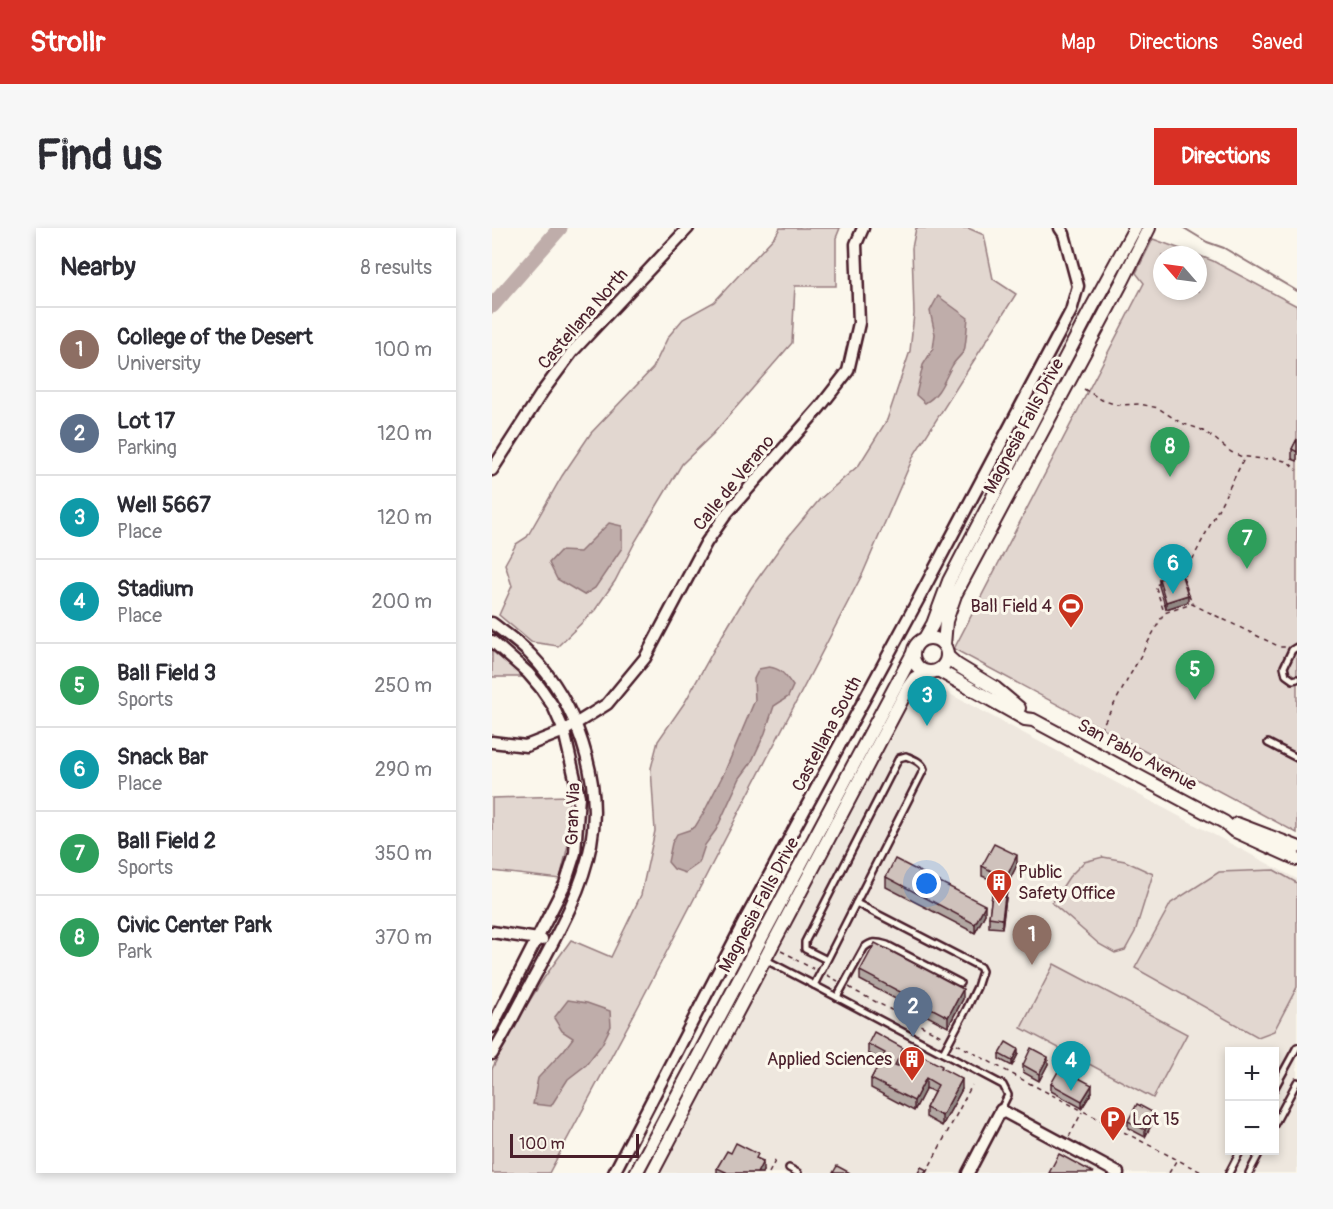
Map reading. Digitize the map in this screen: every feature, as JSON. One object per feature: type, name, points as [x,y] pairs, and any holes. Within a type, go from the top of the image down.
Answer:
[{"type":"street","name":"Castellana North","points":[[492,471],[543,390],[572,352],[688,228]]},
{"type":"street","name":"Calle de Verano","points":[[492,742],[526,746],[564,731],[607,704],[645,658],[706,543],[727,513],[820,407],[848,371],[859,323],[856,244],[863,228]]},
{"type":"street","name":"Castellana South","points":[[614,1173],[744,922],[1071,311],[1078,286],[1064,234],[1060,228]]},
{"type":"street","name":"Magnesia Falls Drive","points":[[946,651],[946,621],[955,595],[1122,282],[1120,271],[1135,240],[1143,230]]},
{"type":"street","name":"Magnesia Falls Drive","points":[[925,638],[933,624],[949,581],[1086,320],[1143,230]]},
{"type":"street","name":"Gran Via","points":[[492,623],[530,654],[563,697],[583,744],[591,776],[594,812],[591,843],[574,900],[492,1054]]},
{"type":"street","points":[[925,638],[936,639],[946,651],[943,666],[932,671],[916,666],[913,661],[913,649],[925,638]]},
{"type":"street","name":"Gran Via","points":[[492,641],[528,673],[552,706],[564,731],[579,796],[575,853],[565,884],[492,1027]]},
{"type":"street","name":"San Pablo Avenue","points":[[946,651],[957,665],[994,688],[1033,720]]},
{"type":"street","name":"Magnesia Falls Drive","points":[[636,1173],[912,655]]},
{"type":"street","name":"Magnesia Falls Drive","points":[[652,1173],[908,688],[915,678],[932,671]]},
{"type":"street","name":"San Pablo Avenue","points":[[932,671],[1025,719],[1033,720],[1224,822],[1233,830],[1297,859]]},
{"type":"street","name":"San Pablo Avenue","points":[[1224,822],[1236,824],[1297,847]]},
{"type":"street","points":[[492,932],[538,939],[551,945]]},
{"type":"street","points":[[968,1173],[1001,1110],[1118,1173]]},
{"type":"lane","points":[[1297,647],[1292,650],[1284,667],[1286,675],[1293,680],[1297,679]]},
{"type":"lane","points":[[1268,743],[1297,758]]},
{"type":"lane","points":[[814,985],[828,960],[924,769],[919,763],[906,756],[899,758],[805,942],[805,949],[828,960]]},
{"type":"lane","points":[[856,903],[980,966],[982,971],[977,987],[943,1053]]},
{"type":"lane","points":[[837,997],[869,943],[879,942],[887,945],[960,983]]},
{"type":"lane","points":[[764,960],[1003,1085],[1008,1095],[1001,1110]]},
{"type":"lane","points":[[1279,1081],[1297,1047]]},
{"type":"lane","points":[[1279,1117],[1297,1082]]},
{"type":"lane","points":[[1229,1173],[1238,1155]]},
{"type":"lane","points":[[1249,1173],[1258,1155]]},
{"type":"lane","points":[[789,1168],[798,1173]]},
{"type":"path","points":[[1084,389],[1102,400],[1117,405],[1140,404],[1158,408],[1181,423],[1207,433],[1231,452],[1263,459],[1274,458],[1288,462],[1297,470]]},
{"type":"path","points":[[1192,604],[1184,576],[1245,456]]},
{"type":"path","points":[[1164,613],[1155,585],[1165,582]]},
{"type":"path","points":[[1100,730],[1164,613],[1192,604],[1280,647],[1284,647],[1292,640]]},
{"type":"path","points":[[781,951],[815,969]]},
{"type":"path","points":[[825,974],[839,982]]},
{"type":"path","points":[[849,987],[944,1037]]},
{"type":"path","points":[[955,1043],[1203,1173]]},
{"type":"path","points":[[926,1173],[972,1086]]},
{"type":"path","points":[[1068,1138],[1083,1111]]},
{"type":"path","points":[[769,1173],[777,1157]]},
{"type":"path","points":[[1169,1173],[1176,1160]]},
{"type":"shaded area","points":[[780,228],[840,228],[836,238],[836,286],[795,286],[792,343],[713,434],[682,464],[635,542],[615,581],[595,610],[558,646],[531,642],[499,615],[512,586],[505,564],[516,544],[527,537],[562,476],[591,433],[653,368],[668,337],[683,319],[714,302]]},
{"type":"shaded area","points":[[916,228],[968,228],[984,235],[993,279],[1016,294],[914,455],[863,573],[639,1005],[549,1173],[492,1173],[492,1069],[516,1022],[571,940],[611,957],[641,895],[655,831],[651,768],[658,741],[685,702],[751,588],[784,542],[820,499],[859,465],[887,420],[910,351],[914,314],[912,248]]},
{"type":"shaded area","points":[[1153,239],[1172,246],[1153,246],[1153,300],[1207,300],[1207,259],[1297,306],[1297,833],[954,649],[1144,283],[1136,273]]},
{"type":"shaded area","points":[[938,296],[968,318],[966,340],[964,351],[953,364],[941,387],[925,403],[916,395],[923,365],[933,349],[935,334],[930,311]]},
{"type":"shaded area","points":[[609,523],[622,526],[622,548],[595,588],[584,595],[557,579],[549,563],[560,551],[580,552]]},
{"type":"shaded area","points":[[492,651],[524,677],[492,677]]},
{"type":"shaded area","points":[[769,667],[780,671],[793,686],[788,697],[774,706],[751,763],[740,778],[716,830],[705,845],[699,863],[685,873],[674,869],[668,862],[672,843],[677,834],[695,827],[703,814],[725,771],[755,700],[754,679],[759,669]]},
{"type":"shaded area","points":[[918,677],[1297,879],[1297,1173],[657,1173]]},
{"type":"shaded area","points":[[569,796],[568,845],[560,879],[492,871],[492,798]]},
{"type":"shaded area","points":[[1103,857],[1125,861],[1153,874],[1135,932],[1125,950],[1115,953],[1099,944],[1052,903],[1069,877],[1084,862]]},
{"type":"shaded area","points":[[1274,870],[1297,883],[1297,987],[1274,1031],[1258,1037],[1135,968],[1171,903],[1219,872]]},
{"type":"shaded area","points":[[1054,964],[1187,1034],[1153,1098],[1021,1028]]},
{"type":"shaded area","points":[[568,1000],[587,1003],[610,1011],[611,1026],[602,1044],[586,1065],[568,1079],[551,1106],[533,1104],[538,1078],[573,1038],[562,1031],[554,1018]]},
{"type":"building","points":[[1297,439],[1297,452],[1292,449]]},
{"type":"building","points":[[1181,573],[1188,595],[1166,602],[1159,579]]},
{"type":"building","name":"Public Safety Office","points":[[994,844],[1017,855],[1008,874],[1002,919],[989,917],[995,873],[982,866]]},
{"type":"building","points":[[895,859],[985,905],[975,924],[886,877]]},
{"type":"building","points":[[875,943],[963,989],[948,1017],[860,971]]},
{"type":"building","name":"Applied Sciences","points":[[874,1032],[903,1048],[895,1065],[898,1066],[907,1048],[962,1079],[942,1116],[926,1108],[938,1085],[926,1078],[914,1101],[871,1079],[885,1053],[868,1044]]},
{"type":"building","points":[[1006,1042],[1018,1049],[1012,1061],[999,1054]]},
{"type":"building","points":[[1031,1048],[1048,1057],[1039,1074],[1023,1065]]},
{"type":"building","points":[[1060,1068],[1092,1085],[1082,1101],[1051,1084]]},
{"type":"building","points":[[1137,1104],[1154,1113],[1145,1130],[1128,1121]]},
{"type":"building","points":[[736,1143],[758,1154],[756,1158],[763,1161],[757,1173],[725,1173],[717,1168],[727,1151],[731,1153]]},
{"type":"building","points":[[1059,1154],[1094,1173],[1049,1173]]},
{"type":"building","points":[[837,1166],[850,1173],[833,1173]]},
{"type":"building","points":[[921,1167],[927,1170],[925,1173],[918,1173]]},
{"type":"waterway","points":[[492,306],[560,228]]},
{"type":"waterway","points":[[1184,228],[1207,242],[1224,248],[1297,291]]},
{"type":"place","name":"Civic Center Park","points":[[1170,477]]},
{"type":"place","name":"Ball Field 2","points":[[1247,569]]},
{"type":"place","name":"Snack Bar","points":[[1173,594]]},
{"type":"place","name":"Ball Field 4","points":[[1071,629]]},
{"type":"place","name":"Ball Field 3","points":[[1195,700]]},
{"type":"place","name":"Well 5667","points":[[927,726]]},
{"type":"place","name":"Public Safety Office","points":[[999,905]]},
{"type":"place","name":"College of the Desert","points":[[1032,965]]},
{"type":"place","name":"Lot 17","points":[[913,1037]]},
{"type":"place","name":"Applied Sciences","points":[[912,1082]]},
{"type":"place","name":"Stadium","points":[[1071,1091]]},
{"type":"place","name":"Lot 15","points":[[1113,1142]]}]
